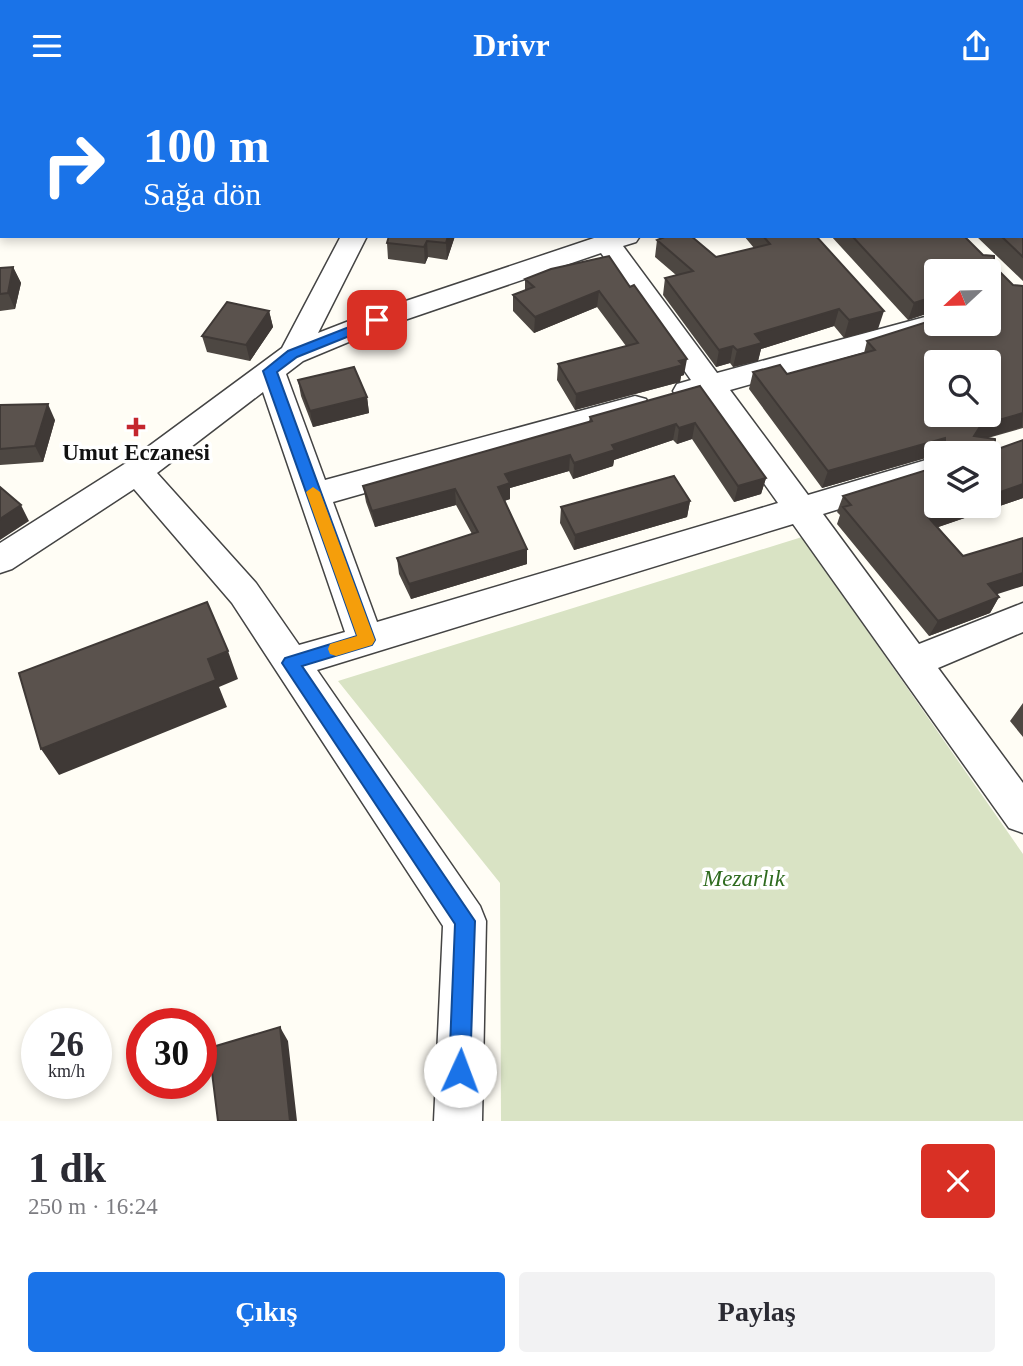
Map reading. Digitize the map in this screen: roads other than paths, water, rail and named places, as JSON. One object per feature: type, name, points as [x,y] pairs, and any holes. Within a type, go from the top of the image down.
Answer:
[{"type":"street","points":[[353,238],[281,362],[314,495],[366,640]]},
{"type":"street","points":[[0,560],[137,471],[281,362],[377,320],[617,240],[710,386],[1023,815]]},
{"type":"street","points":[[314,495],[710,386],[893,325],[924,324]]},
{"type":"street","points":[[137,471],[244,593],[465,921],[458,1121]]},
{"type":"street","points":[[290,663],[924,472]]},
{"type":"street","points":[[912,663],[1023,617]]},
{"type":"place","name":"Umut Eczanesi","points":[[136,427]]},
{"type":"park label","name":"Mezarlık","points":[[744,878]]}]
